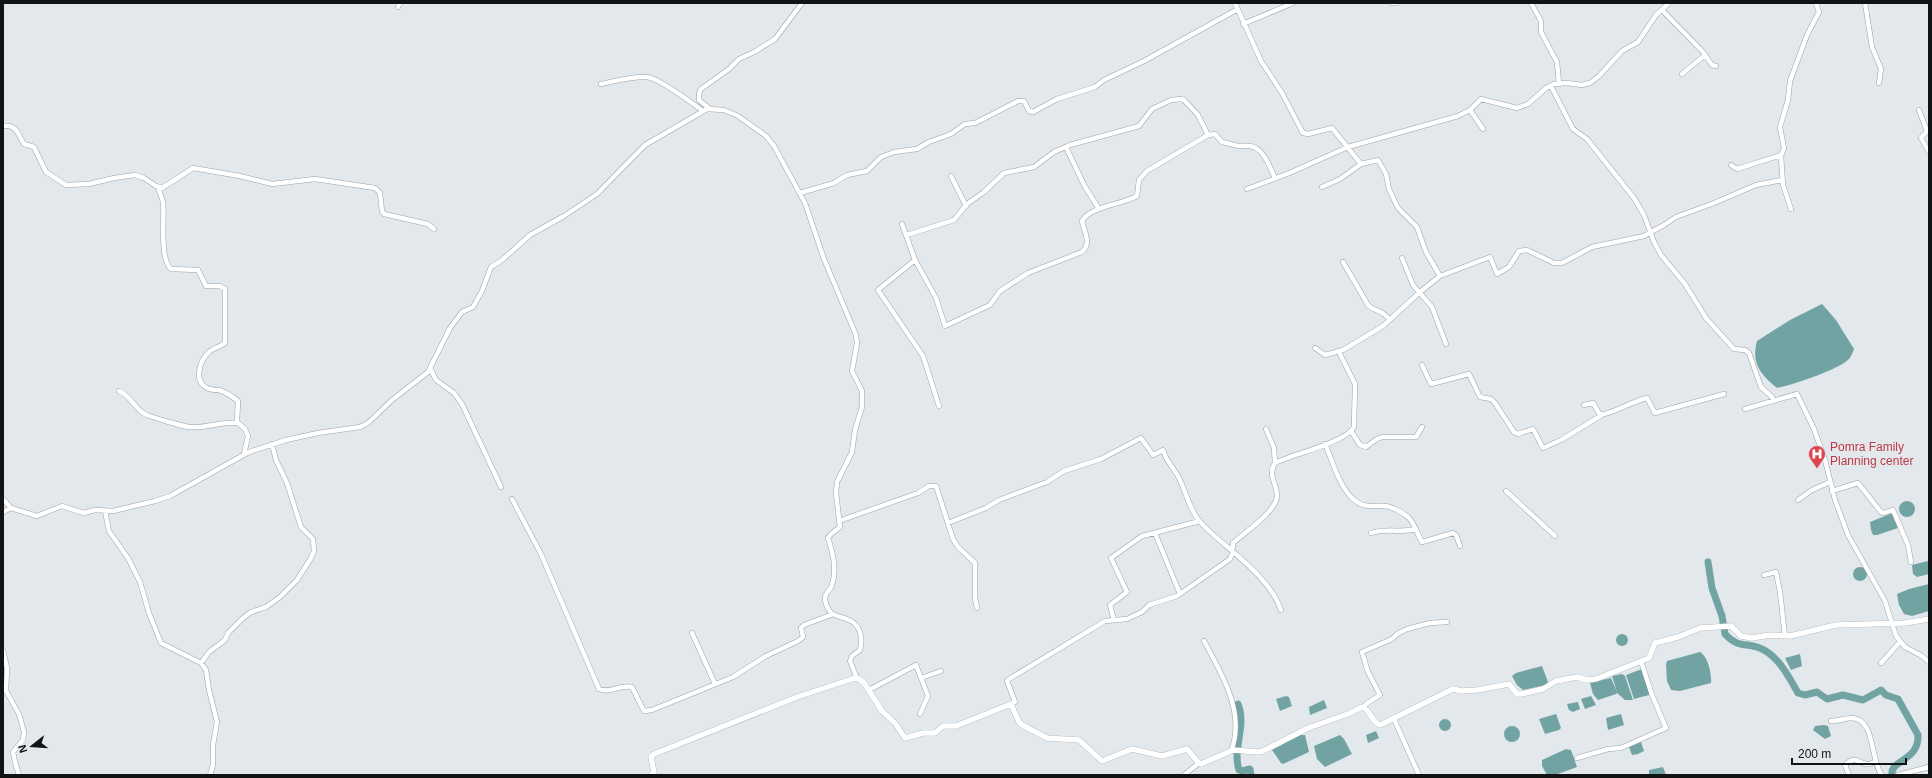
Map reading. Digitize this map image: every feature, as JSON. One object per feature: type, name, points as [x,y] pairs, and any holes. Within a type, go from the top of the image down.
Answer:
[{"type":"street","points":[[710,109],[699,100],[698,93],[701,89],[739,59],[756,51],[775,39],[802,3]]},
{"type":"street","points":[[1235,3],[1261,61],[1282,93],[1303,133],[1308,134],[1332,128],[1361,164]]},
{"type":"street","points":[[1244,24],[1293,3]]},
{"type":"street","points":[[1531,3],[1541,21],[1543,36],[1557,62],[1559,83]]},
{"type":"street","points":[[1247,189],[1347,148],[1458,116],[1470,110],[1481,99],[1512,108],[1521,108],[1550,86],[1559,83],[1582,85],[1595,80],[1618,54],[1638,42],[1656,15],[1669,3]]},
{"type":"street","points":[[1792,209],[1784,191],[1782,180],[1781,155],[1784,148],[1780,127],[1788,100],[1789,85],[1807,35],[1819,12],[1816,3]]},
{"type":"street","points":[[1865,3],[1872,48],[1881,68],[1879,83]]},
{"type":"street","points":[[800,193],[834,183],[847,175],[867,171],[881,157],[894,152],[917,149],[929,142],[951,134],[965,124],[975,123],[986,118],[1018,100],[1024,101],[1028,111],[1034,112],[1057,99],[1092,88],[1104,80],[1144,61],[1238,9]]},
{"type":"street","points":[[1662,10],[1712,65],[1716,66]]},
{"type":"street","points":[[1682,74],[1705,56]]},
{"type":"street","points":[[601,84],[628,78],[650,78],[693,102],[702,111]]},
{"type":"street","points":[[1550,86],[1574,130],[1587,139],[1634,198],[1644,215],[1661,254],[1685,284],[1706,318],[1734,349],[1746,350],[1749,353],[1761,387],[1772,397],[1774,401]]},
{"type":"street","points":[[907,235],[954,220],[966,206],[984,192],[1000,176],[1009,171],[1034,167],[1050,155],[1066,147],[1139,126],[1152,109],[1177,99],[1184,100],[1190,106],[1202,122],[1208,135]]},
{"type":"street","points":[[3,499],[11,508],[37,516],[62,506],[81,513],[96,510],[113,511],[166,497],[244,454],[272,444],[318,433],[363,426],[371,421],[392,400],[424,376],[430,368],[450,328],[462,312],[473,307],[482,291],[491,267],[502,260],[530,235],[564,216],[597,194],[645,145],[702,111],[710,109],[724,110],[738,116],[766,136],[774,146],[800,193],[824,259],[853,328],[857,343],[852,371],[862,391],[862,408],[855,430],[852,452],[837,482],[840,527],[828,538],[834,558],[833,582],[825,599],[829,611],[852,621],[861,635],[860,650],[852,656],[850,661],[857,678],[861,680],[869,690],[882,711],[895,723],[905,738],[923,733],[935,733],[942,726],[956,726],[1012,704],[1015,702],[1007,680],[1105,621],[1127,619],[1142,612],[1149,605],[1180,594],[1230,559],[1233,543],[1260,520],[1275,501],[1277,495],[1272,471],[1275,463],[1274,448],[1266,429]]},
{"type":"street","points":[[1470,110],[1483,129]]},
{"type":"street","points":[[1919,110],[1927,131],[1921,138],[1929,152]]},
{"type":"street","points":[[3,126],[9,125],[15,128],[24,144],[33,146],[36,149],[46,172],[64,184],[89,184],[114,178],[135,176],[144,178],[158,187],[163,188],[187,170],[195,168],[240,176],[272,184],[315,179],[378,189],[380,193],[382,211],[386,216],[422,223],[434,229]]},
{"type":"street","points":[[902,224],[915,260],[936,298],[945,326],[990,305],[1000,291],[1028,273],[1082,252],[1086,248],[1088,241],[1082,221],[1089,214],[1137,196],[1139,180],[1147,171],[1208,135],[1215,134],[1222,142],[1230,142],[1234,145],[1250,146],[1257,149],[1265,158],[1275,178]]},
{"type":"street","points":[[1066,147],[1084,185],[1099,209]]},
{"type":"street","points":[[1731,165],[1736,169],[1781,155]]},
{"type":"street","points":[[1322,187],[1340,179],[1361,164],[1376,159],[1380,162],[1386,174],[1389,189],[1398,208],[1417,227],[1426,252],[1440,276]]},
{"type":"street","points":[[951,176],[966,206]]},
{"type":"street","points":[[1315,348],[1324,355],[1339,352],[1390,320],[1407,302],[1440,276],[1490,258],[1497,274],[1509,267],[1517,253],[1523,250],[1532,251],[1554,263],[1562,263],[1592,247],[1633,239],[1651,233],[1676,217],[1756,185],[1782,180]]},
{"type":"street","points":[[158,187],[163,201],[164,247],[168,266],[171,269],[198,270],[206,286],[220,286],[224,289],[225,343],[213,349],[205,356],[200,364],[200,374],[202,383],[207,388],[225,392],[238,401],[238,423]]},
{"type":"street","points":[[1402,258],[1414,285],[1427,300],[1437,318],[1446,344]]},
{"type":"street","points":[[915,260],[878,290],[923,356],[939,406]]},
{"type":"street","points":[[1343,262],[1354,283],[1370,307],[1384,312],[1390,320]]},
{"type":"street","points":[[1275,463],[1325,444],[1352,431],[1354,427],[1355,384],[1339,352]]},
{"type":"street","points":[[1422,365],[1431,384],[1469,374],[1480,397],[1491,399],[1495,402],[1514,432],[1518,434],[1532,428],[1543,448],[1561,440],[1602,415],[1616,411],[1627,404],[1647,398],[1655,413],[1724,394]]},
{"type":"street","points":[[430,368],[436,380],[454,393],[462,404],[501,488]]},
{"type":"street","points":[[119,391],[125,394],[145,414],[189,427],[221,422],[238,423],[245,429],[248,436],[244,454]]},
{"type":"street","points":[[1745,409],[1797,394],[1814,430],[1832,491],[1850,539],[1885,601],[1891,624],[1900,642],[1929,662]]},
{"type":"street","points":[[1584,405],[1593,403],[1597,414],[1602,415]]},
{"type":"street","points":[[1352,431],[1360,445],[1366,447],[1382,437],[1416,437],[1422,427]]},
{"type":"street","points":[[948,523],[979,511],[999,500],[1048,482],[1064,471],[1101,459],[1140,438],[1153,455],[1163,450],[1169,465],[1178,476],[1184,494],[1200,521],[1232,553],[1258,574],[1273,595],[1281,610]]},
{"type":"street","points":[[201,663],[209,652],[225,640],[228,633],[251,612],[263,609],[280,597],[297,580],[312,558],[314,546],[312,539],[301,527],[288,483],[276,460],[272,444]]},
{"type":"street","points":[[1325,444],[1337,474],[1354,500],[1370,508],[1388,506],[1407,516],[1423,542],[1454,533],[1460,546]]},
{"type":"street","points":[[1798,500],[1812,490],[1830,482]]},
{"type":"street","points":[[1832,491],[1858,483],[1881,512],[1883,513],[1893,510],[1908,545],[1911,562]]},
{"type":"street","points":[[839,521],[918,493],[933,485],[937,487],[954,542],[975,563],[975,598],[977,608]]},
{"type":"street","points":[[1506,491],[1555,536]]},
{"type":"street","points":[[512,499],[541,554],[599,689],[607,691],[626,686],[632,687],[646,712],[733,677],[766,656],[798,641],[803,637],[801,628],[804,625],[833,614]]},
{"type":"street","points":[[3,512],[11,508]]},
{"type":"street","points":[[105,511],[109,531],[128,558],[140,582],[149,613],[162,643],[201,663],[206,670],[209,690],[217,722],[213,745],[213,765],[210,775]]},
{"type":"street","points":[[1114,620],[1110,607],[1111,603],[1127,592],[1111,558],[1142,536],[1200,521]]},
{"type":"street","points":[[1371,533],[1384,530],[1405,532],[1416,529]]},
{"type":"street","points":[[1155,533],[1180,594]]},
{"type":"street","points":[[1764,575],[1776,572],[1784,636]]},
{"type":"street","points":[[1364,707],[1377,724],[1382,724],[1453,689],[1462,691],[1477,690],[1508,684],[1517,694],[1521,694],[1546,688],[1556,681],[1573,678],[1587,680],[1596,679],[1650,657],[1655,643],[1687,634],[1700,628],[1720,628],[1729,626],[1735,628],[1744,637],[1784,636],[1836,625],[1891,624],[1929,619]]},
{"type":"street","points":[[1184,775],[1199,763],[1232,750],[1240,749],[1254,752],[1263,751],[1312,726],[1364,707],[1380,695],[1368,672],[1362,652],[1392,639],[1397,634],[1407,629],[1430,623],[1448,622]]},
{"type":"street","points":[[692,633],[715,684]]},
{"type":"street","points":[[1204,641],[1220,670],[1235,714],[1237,730],[1232,750]]},
{"type":"street","points":[[1881,663],[1900,642]]},
{"type":"street","points":[[3,650],[7,668],[6,691],[19,714],[24,732],[23,740],[13,752],[19,775]]},
{"type":"street","points":[[1577,758],[1600,752],[1602,750],[1621,748],[1666,728],[1652,695],[1641,660]]},
{"type":"street","points":[[869,690],[916,665],[928,696],[920,714]]},
{"type":"street","points":[[922,678],[941,671]]},
{"type":"street","points":[[651,775],[654,770],[651,760],[654,754],[797,697],[841,681],[857,678]]},
{"type":"street","points":[[1012,704],[1019,722],[1022,725],[1047,738],[1079,740],[1102,761],[1132,749],[1162,756],[1187,749],[1199,763]]},
{"type":"street","points":[[1831,721],[1853,718],[1860,720],[1865,725],[1876,762],[1882,775]]},
{"type":"street","points":[[1394,719],[1419,775]]},
{"type":"street","points":[[1849,775],[1845,765],[1849,762],[1858,760],[1867,764],[1876,762]]},
{"type":"street","points":[[1898,775],[1929,767]]},
{"type":"water","points":[[1822,304],[1836,320],[1854,349],[1850,358],[1827,372],[1777,388],[1758,368],[1755,356],[1757,341],[1790,320]]},
{"type":"water","points":[[1907,501],[1914,506],[1915,509],[1910,516],[1907,517],[1900,512],[1899,509],[1904,502]]},
{"type":"water","points":[[1890,514],[1894,515],[1898,528],[1873,535],[1870,522]]},
{"type":"water","points":[[1928,561],[1929,574],[1917,577],[1913,574],[1912,565]]},
{"type":"water","points":[[1857,567],[1863,567],[1867,571],[1867,577],[1863,581],[1857,581],[1853,577],[1853,571]]},
{"type":"water","points":[[1929,584],[1929,611],[1912,616],[1904,614],[1899,605],[1897,594]]},
{"type":"water","points":[[1622,634],[1626,636],[1628,640],[1626,644],[1622,646],[1618,644],[1616,640],[1618,636]]},
{"type":"water","points":[[1700,652],[1705,657],[1709,666],[1711,683],[1680,691],[1671,690],[1667,681],[1667,661]]},
{"type":"water","points":[[1800,654],[1802,666],[1791,670],[1785,658]]},
{"type":"water","points":[[1542,666],[1548,682],[1546,685],[1523,690],[1517,685],[1512,676],[1516,673]]},
{"type":"water","points":[[1642,669],[1650,692],[1649,695],[1634,699],[1626,675]]},
{"type":"water","points":[[1622,674],[1625,676],[1633,700],[1625,700],[1617,693],[1598,700],[1593,694],[1590,683],[1611,678],[1617,692],[1612,676]]},
{"type":"water","points":[[1286,696],[1289,697],[1292,706],[1280,711],[1276,699]]},
{"type":"water","points":[[1591,696],[1596,705],[1585,709],[1581,699]]},
{"type":"water","points":[[1324,700],[1327,708],[1310,715],[1309,707]]},
{"type":"water","points":[[1578,702],[1580,709],[1573,712],[1569,710],[1567,704]]},
{"type":"water","points":[[1556,714],[1561,728],[1545,734],[1539,719]]},
{"type":"water","points":[[1621,714],[1624,725],[1608,730],[1606,718]]},
{"type":"water","points":[[1445,719],[1449,721],[1451,725],[1449,729],[1445,731],[1441,729],[1439,725],[1441,721]]},
{"type":"water","points":[[1512,726],[1519,731],[1520,734],[1515,741],[1512,742],[1505,737],[1504,734],[1509,727]]},
{"type":"water","points":[[1815,726],[1828,726],[1831,736],[1825,739],[1813,730]]},
{"type":"water","points":[[1376,731],[1379,738],[1368,743],[1366,735]]},
{"type":"water","points":[[1300,735],[1305,735],[1309,752],[1283,764],[1281,763],[1272,750]]},
{"type":"water","points":[[1340,735],[1344,739],[1352,754],[1325,767],[1317,759],[1314,746]]},
{"type":"water","points":[[1641,742],[1644,751],[1632,755],[1629,747]]},
{"type":"water","points":[[1566,749],[1571,750],[1577,767],[1555,775],[1547,775],[1542,766],[1542,760]]},
{"type":"water","points":[[1663,767],[1666,775],[1649,775],[1649,770]]},
{"type":"waterway","points":[[1708,562],[1712,588],[1722,616],[1725,634],[1734,642],[1757,647],[1774,657],[1783,668],[1798,693],[1805,695],[1817,692],[1827,699],[1843,695],[1863,700],[1881,690],[1886,695],[1898,699],[1918,735],[1917,744],[1914,750],[1910,755],[1895,766],[1892,775]]},
{"type":"waterway","points":[[1238,704],[1241,720],[1237,762],[1239,770],[1242,771],[1250,769],[1251,775]]},
{"type":"place","name":"Pomra Family Planning center","points":[[1817,469]]}]
